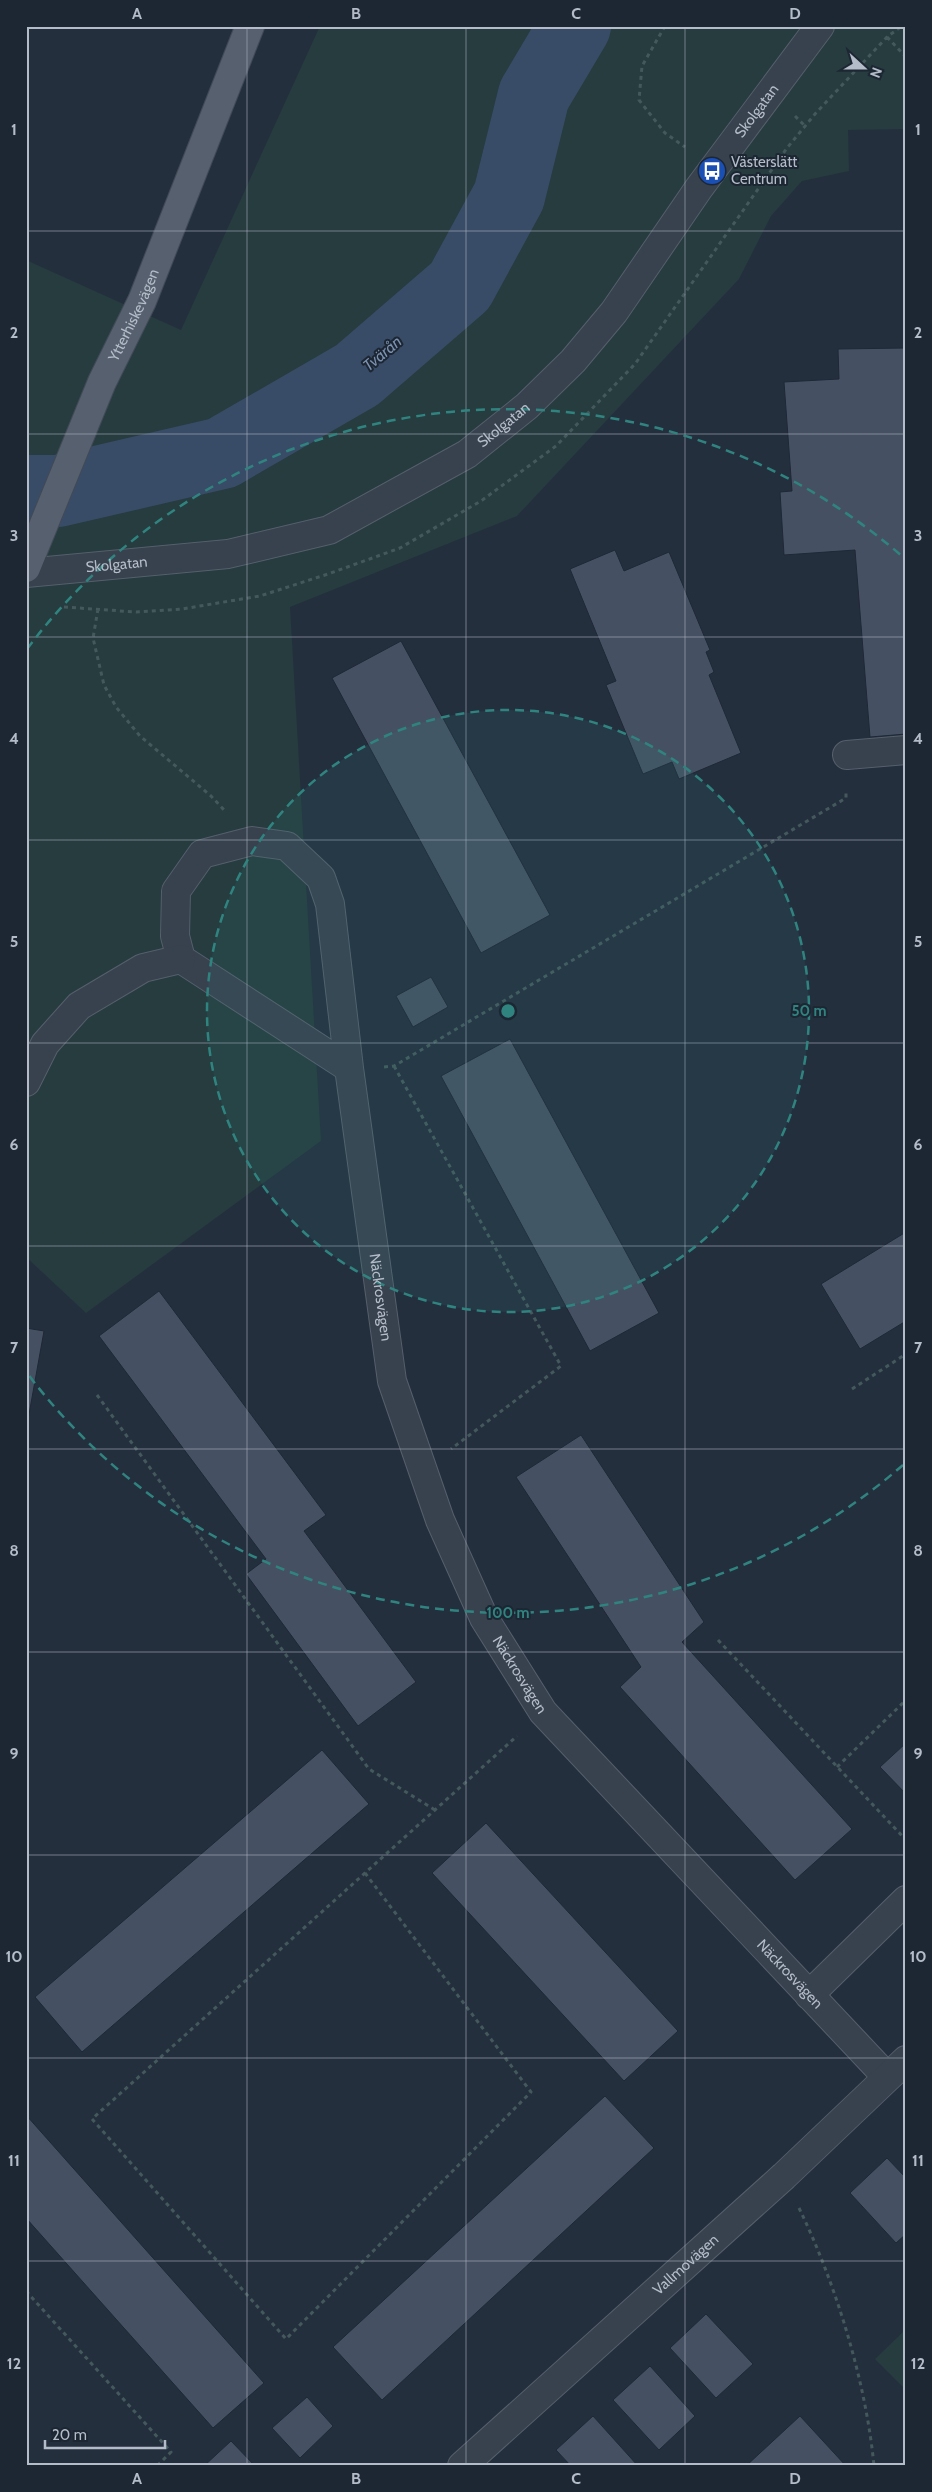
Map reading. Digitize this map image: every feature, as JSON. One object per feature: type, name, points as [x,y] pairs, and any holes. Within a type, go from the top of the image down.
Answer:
[{"type":"main road","points":[[238,62],[250,26]]},
{"type":"main road","points":[[238,62],[256,26]]},
{"type":"main road","name":"Ytterhiskevägen","points":[[26,568],[102,382],[142,300],[238,62]]},
{"type":"street","name":"Skolgatan","points":[[26,573],[228,554],[329,530],[466,454],[527,406],[573,361],[614,312],[704,182],[820,26]]},
{"type":"street","points":[[847,755],[906,750]]},
{"type":"street","name":"Näckrosvägen","points":[[181,959],[175,936],[176,891],[202,854],[252,840],[287,846],[321,878],[330,904],[349,1068],[392,1381],[440,1520],[484,1618],[543,1712],[809,1995],[896,2069]]},
{"type":"street","points":[[26,1082],[45,1044],[79,1006],[143,968],[181,959],[349,1068]]},
{"type":"street","points":[[809,1995],[906,1900]]},
{"type":"street","name":"Vallmovägen","points":[[462,2466],[784,2176],[896,2069]]},
{"type":"path","points":[[665,26],[642,66],[639,100],[665,133],[685,147]]},
{"type":"path","points":[[887,37],[906,57]]},
{"type":"path","points":[[794,115],[805,126]]},
{"type":"path","points":[[98,609],[93,638],[104,685],[116,707],[140,736],[211,796],[252,840]]},
{"type":"path","points":[[349,1068],[394,1066],[846,798],[847,755]]},
{"type":"path","points":[[394,1066],[561,1366],[423,1470]]},
{"type":"path","points":[[852,1389],[906,1354]]},
{"type":"path","points":[[97,1395],[369,1769],[435,1810]]},
{"type":"path","points":[[718,1640],[906,1840]]},
{"type":"path","points":[[837,1766],[906,1700]]},
{"type":"path","points":[[365,1873],[531,2092],[286,2339],[92,2119],[543,1712]]},
{"type":"path","points":[[784,2176],[810,2230],[833,2289],[871,2433],[874,2466]]},
{"type":"path","points":[[26,2291],[171,2452],[157,2466]]},
{"type":"green space","points":[[320,26],[906,26],[906,129],[848,130],[849,171],[802,181],[771,216],[739,279],[517,516],[290,607],[321,1141],[86,1313],[26,1257],[26,260],[181,330]]},
{"type":"green space","points":[[904,2331],[906,2332],[906,2390],[875,2359]]},
{"type":"building","points":[[906,348],[906,734],[870,737],[855,550],[784,555],[780,492],[792,491],[784,382],[839,379],[838,349]]},
{"type":"building","points":[[615,550],[624,571],[669,552],[710,650],[706,652],[714,672],[709,675],[741,753],[679,779],[672,762],[643,774],[606,685],[616,681],[570,569]]},
{"type":"building","points":[[401,641],[550,915],[481,953],[332,678]]},
{"type":"building","points":[[431,977],[448,1007],[413,1027],[396,996]]},
{"type":"building","points":[[510,1039],[659,1313],[590,1351],[441,1076]]},
{"type":"building","points":[[906,1232],[906,1321],[860,1349],[821,1284]]},
{"type":"building","points":[[159,1291],[326,1515],[304,1531],[416,1682],[358,1726],[246,1574],[266,1559],[99,1336]]},
{"type":"building","points":[[26,1328],[44,1331],[26,1431]]},
{"type":"building","points":[[581,1435],[704,1622],[682,1642],[852,1829],[795,1880],[620,1687],[641,1667],[516,1477]]},
{"type":"building","points":[[906,1743],[906,1794],[880,1767]]},
{"type":"building","points":[[322,1750],[369,1804],[82,2052],[35,1997]]},
{"type":"building","points":[[486,1823],[678,2031],[624,2081],[432,1873]]},
{"type":"building","points":[[605,2096],[654,2148],[382,2400],[333,2347]]},
{"type":"building","points":[[26,2115],[264,2383],[213,2428],[26,2218]]},
{"type":"building","points":[[887,2158],[906,2178],[906,2234],[896,2243],[850,2193]]},
{"type":"building","points":[[706,2314],[753,2364],[716,2398],[670,2348]]},
{"type":"building","points":[[650,2366],[695,2416],[659,2450],[613,2400]]},
{"type":"building","points":[[307,2397],[333,2426],[300,2458],[272,2428]]},
{"type":"building","points":[[593,2416],[638,2466],[571,2466],[556,2450]]},
{"type":"building","points":[[800,2416],[846,2466],[746,2466]]},
{"type":"building","points":[[231,2441],[255,2466],[204,2466]]},
{"type":"waterway","name":"Tvärån","points":[[26,491],[58,491],[222,453],[357,375],[460,286],[509,196],[534,95],[575,26]]},
{"type":"place","name":"Västerslätt Centrum","points":[[712,171]]}]
